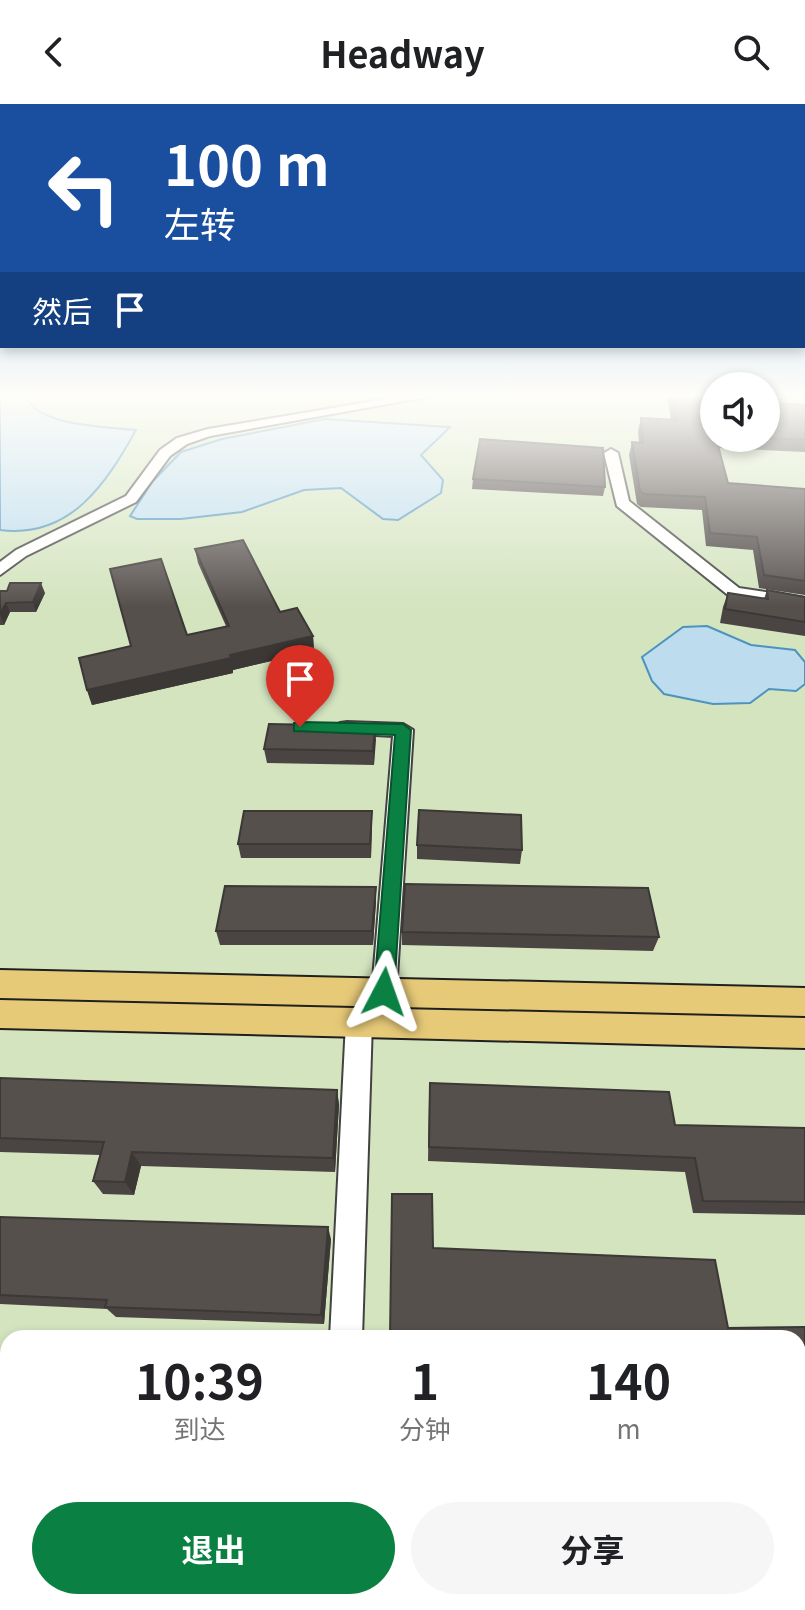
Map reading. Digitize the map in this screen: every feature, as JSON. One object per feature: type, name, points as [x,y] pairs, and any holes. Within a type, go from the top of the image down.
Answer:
[{"type":"main road","points":[[0,984],[805,1002]]},
{"type":"main road","points":[[0,1014],[805,1033]]},
{"type":"street","points":[[0,570],[21,553],[131,499],[155,466]]},
{"type":"street","points":[[614,466],[622,503],[734,592],[805,603]]},
{"type":"street","points":[[329,728],[403,730],[384,992]]},
{"type":"street","points":[[346,1330],[359,1022]]},
{"type":"green space","points":[[0,466],[805,466],[805,1330],[0,1330]]},
{"type":"water","points":[[0,466],[114,466],[83,504],[66,517],[25,531],[0,530]]},
{"type":"water","points":[[167,466],[431,466],[443,480],[441,493],[398,520],[383,519],[341,488],[304,490],[242,512],[181,519],[137,519],[130,516],[153,481]]},
{"type":"water","points":[[707,626],[751,645],[795,650],[805,662],[805,684],[796,691],[769,689],[750,703],[713,704],[664,694],[652,681],[642,657],[683,627]]},
{"type":"building","points":[[475,466],[604,466],[605,487],[473,479]]},
{"type":"building","points":[[636,466],[724,466],[728,483],[805,489],[805,581],[764,575],[757,537],[710,533],[705,497],[644,494],[640,491]]},
{"type":"building","points":[[243,540],[280,612],[297,608],[313,636],[87,690],[79,658],[131,646],[110,569],[161,559],[187,635],[229,626],[195,549]]},
{"type":"building","points":[[10,583],[41,583],[33,602],[6,603],[0,614],[0,591],[7,591]]},
{"type":"building","points":[[767,590],[805,597],[805,622],[725,609],[728,593],[768,599]]},
{"type":"building","points":[[269,724],[375,726],[373,751],[264,749]]},
{"type":"building","points":[[419,810],[521,815],[522,850],[417,845]]},
{"type":"building","points":[[244,811],[372,811],[370,844],[238,844]]},
{"type":"building","points":[[405,884],[648,888],[659,937],[402,932]]},
{"type":"building","points":[[225,886],[376,887],[372,931],[216,931]]},
{"type":"building","points":[[0,1078],[337,1090],[333,1158],[132,1152],[125,1182],[93,1181],[104,1142],[0,1138]]},
{"type":"building","points":[[430,1083],[669,1092],[675,1125],[805,1128],[805,1202],[703,1201],[695,1158],[429,1147]]},
{"type":"building","points":[[392,1194],[432,1194],[433,1248],[715,1260],[728,1328],[805,1327],[805,1330],[390,1330]]},
{"type":"building","points":[[0,1217],[328,1227],[321,1315],[105,1307],[107,1300],[0,1295]]},
{"type":"route","points":[[300,727],[403,730],[384,992]]}]
